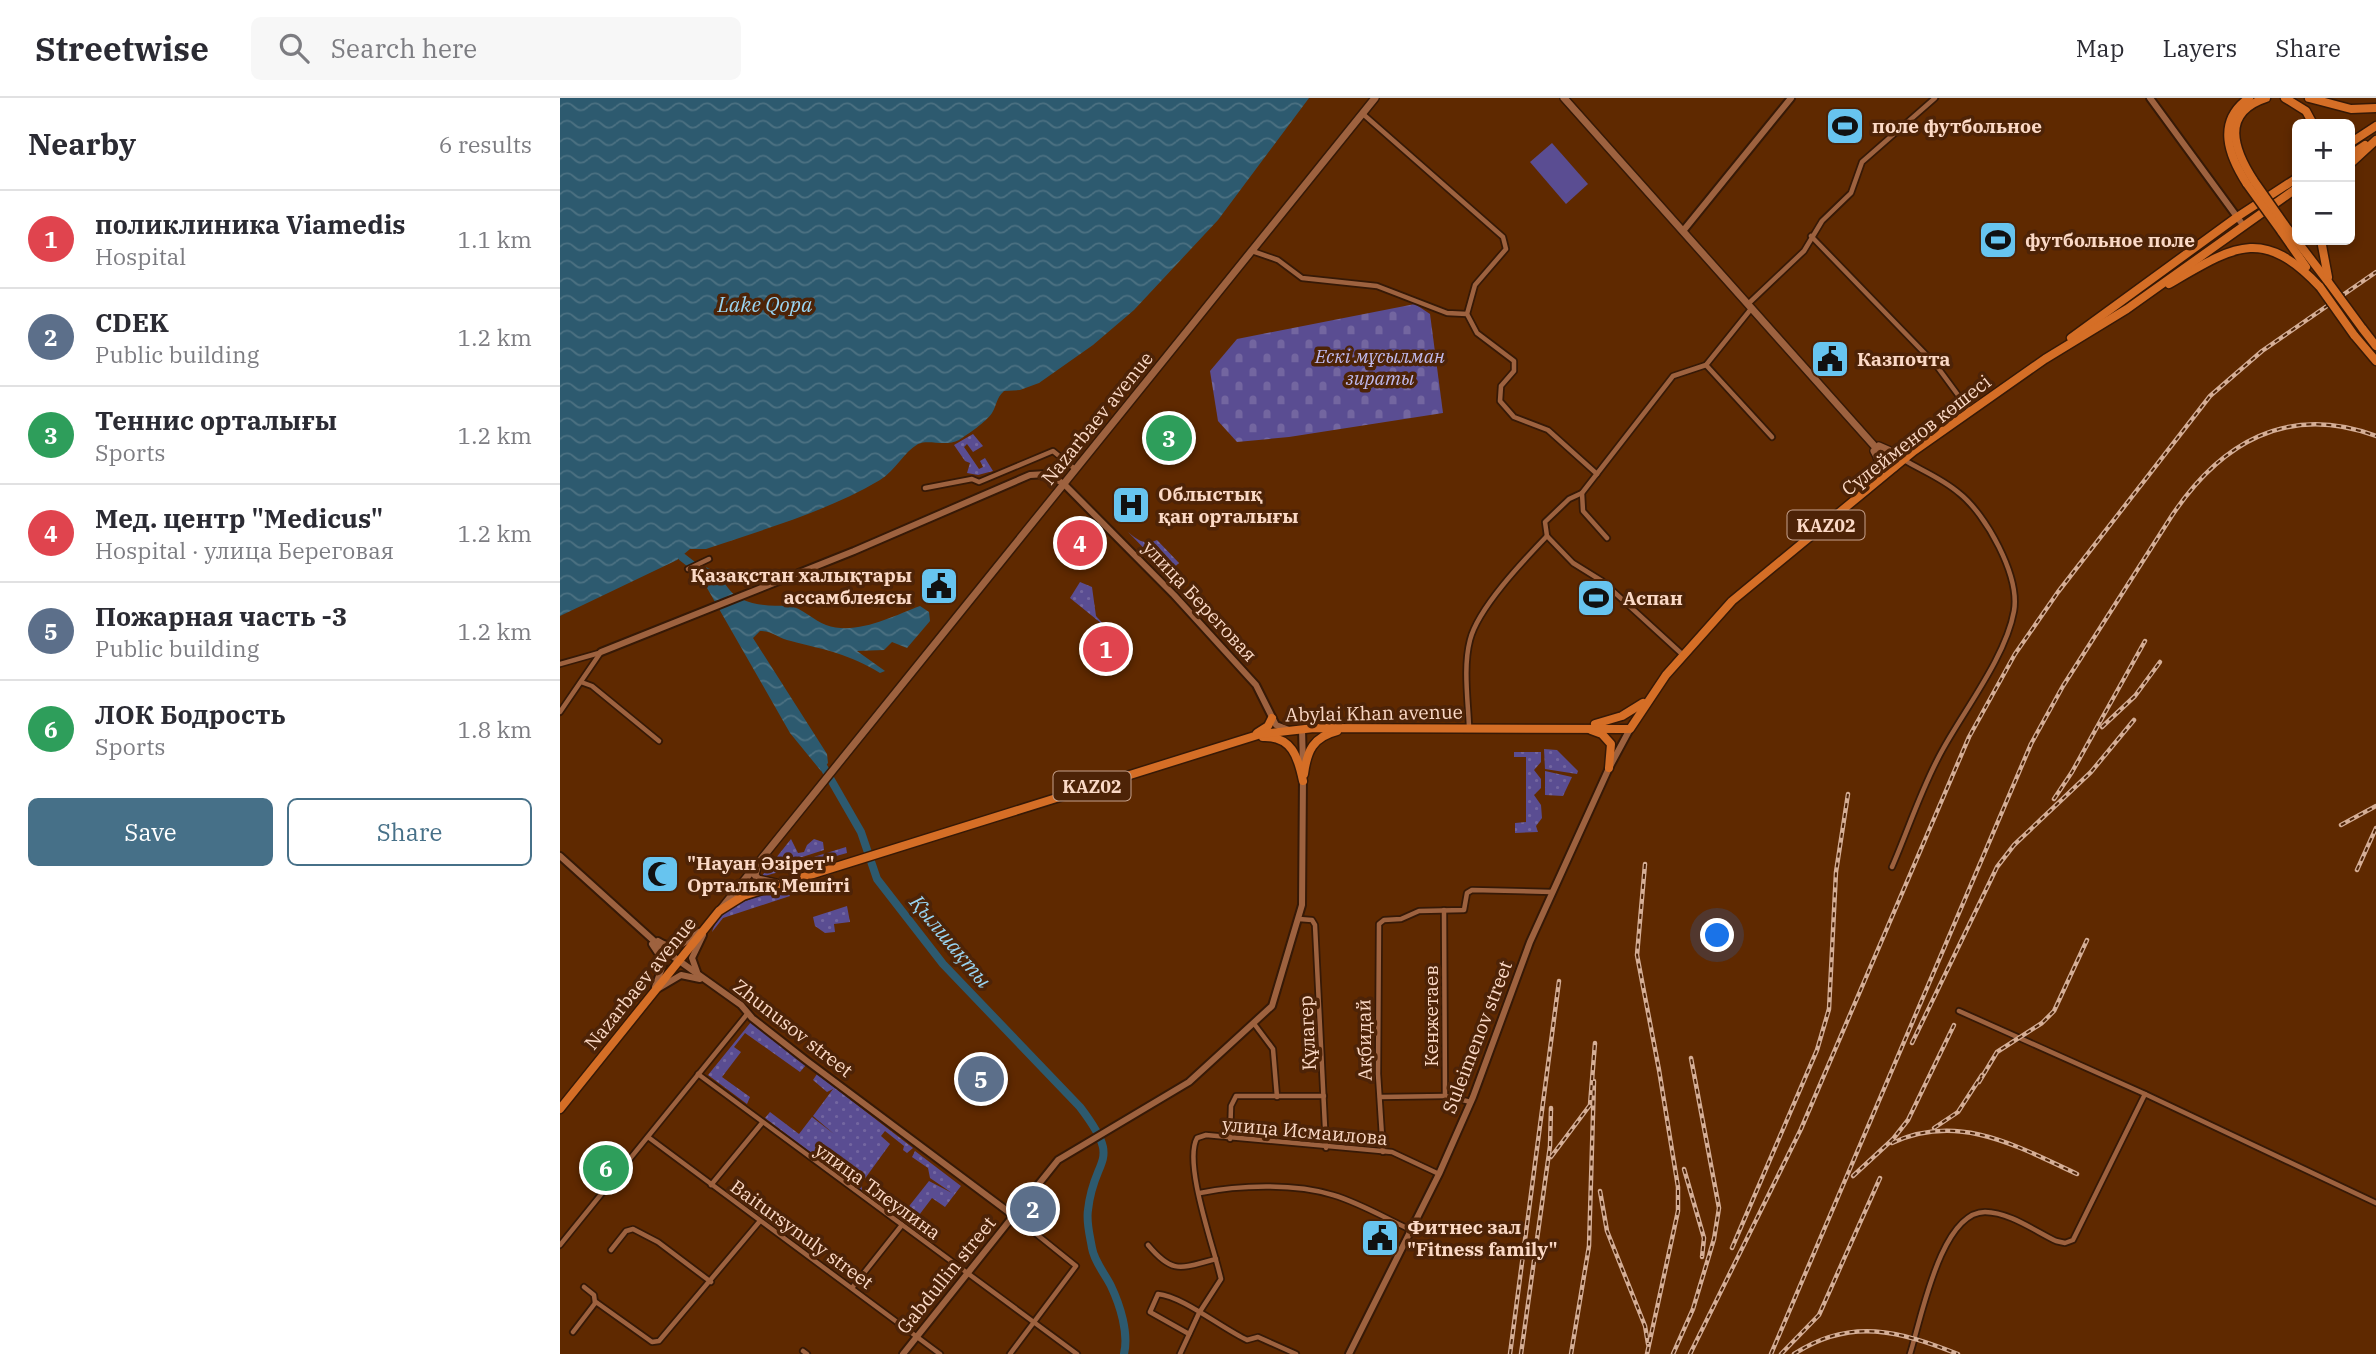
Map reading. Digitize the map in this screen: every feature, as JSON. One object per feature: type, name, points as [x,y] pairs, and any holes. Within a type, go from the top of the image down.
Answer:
[{"type":"highway","points":[[2249,98],[2234,114],[2227,136],[2230,155],[2284,229],[2354,335],[2376,361]]},
{"type":"highway","points":[[2251,183],[2237,151],[2234,136],[2243,113],[2266,98]]},
{"type":"highway","points":[[2285,98],[2306,111],[2310,119]]},
{"type":"highway","points":[[2309,98],[2351,109],[2376,108]]},
{"type":"highway","points":[[2355,141],[2376,126]]},
{"type":"highway","points":[[2355,152],[2376,139]]},
{"type":"highway","points":[[2355,159],[2376,139]]},
{"type":"highway","points":[[2273,193],[2292,176]]},
{"type":"highway","name":"KАZ02","points":[[2069,342],[2237,217],[2292,181]]},
{"type":"highway","name":"KАZ02","points":[[2069,342],[2127,309],[2292,191]]},
{"type":"highway","points":[[2284,229],[2376,346]]},
{"type":"highway","points":[[2321,245],[2329,283]]},
{"type":"highway","points":[[2127,309],[2211,260],[2246,248],[2266,249],[2283,254],[2301,267],[2320,287]]},
{"type":"highway","name":"Сүлейменов көшесі","points":[[1630,729],[1660,683],[1683,655],[1751,584],[1903,459],[2069,342]]},
{"type":"highway","name":"KАZ02","points":[[1571,727],[1605,722],[1633,711],[1660,683]]},
{"type":"highway","points":[[1245,738],[1264,729],[1272,718]]},
{"type":"highway","points":[[1571,727],[1595,731],[1607,738],[1612,750],[1609,768]]},
{"type":"highway","points":[[1303,780],[1307,753],[1314,742],[1329,733],[1351,728]]},
{"type":"highway","name":"Abylai Khan avenue","points":[[781,884],[1245,738],[1290,730],[1302,733],[1351,728],[1630,729]]},
{"type":"highway","points":[[1245,738],[1274,737],[1287,743],[1297,755],[1303,780]]},
{"type":"highway","name":"KАZ02","points":[[719,911],[738,899],[781,884]]},
{"type":"highway","name":"Nazarbaev avenue","points":[[560,1109],[719,911]]},
{"type":"main road","name":"Nazarbaev avenue","points":[[719,911],[1375,98]]},
{"type":"main road","points":[[1564,98],[1894,468]]},
{"type":"main road","points":[[1860,430],[1891,453],[1940,432]]},
{"type":"main road","points":[[1858,498],[1877,474],[1879,464],[1860,430]]},
{"type":"main road","points":[[761,859],[755,870],[756,877],[768,883],[781,884]]},
{"type":"street","points":[[1683,231],[1791,98]]},
{"type":"street","points":[[1683,655],[1602,581],[1573,563],[1547,536],[1545,522],[1569,499],[1582,493],[1673,376],[1706,365],[1750,306],[1804,251],[1811,236],[1851,193],[1862,162],[1934,98]]},
{"type":"street","points":[[2150,98],[2243,225]]},
{"type":"street","points":[[1363,113],[1503,237],[1506,249],[1475,285],[1467,314],[1477,333],[1514,361],[1514,371],[1500,391],[1500,401],[1506,410],[1519,420],[1548,430],[1597,474]]},
{"type":"street","points":[[1811,236],[1936,365],[1969,410]]},
{"type":"street","points":[[1251,251],[1278,260],[1302,278],[1377,286],[1447,313],[1467,314]]},
{"type":"street","points":[[1706,365],[1772,437]]},
{"type":"street","points":[[925,488],[972,479],[979,482],[1053,452],[1059,453],[1075,470]]},
{"type":"street","points":[[1892,867],[1941,752],[2005,636],[2014,604],[2006,564],[1992,535],[1971,504],[1948,484],[1903,459]]},
{"type":"street","points":[[560,664],[601,652],[753,591],[1030,475],[1047,474],[1064,484]]},
{"type":"street","name":"улица Береговая","points":[[1064,484],[1174,595],[1249,677],[1261,692],[1272,718]]},
{"type":"street","points":[[1582,493],[1583,511],[1607,538]]},
{"type":"street","points":[[1469,727],[1468,660],[1472,634],[1484,612],[1547,536]]},
{"type":"street","points":[[688,569],[709,559]]},
{"type":"street","points":[[560,712],[601,652]]},
{"type":"street","points":[[581,682],[596,689],[659,741]]},
{"type":"street","points":[[1272,718],[1279,727],[1290,730]]},
{"type":"street","name":"Suleimenov street","points":[[1349,1354],[1439,1174],[1471,1101],[1520,968],[1552,891],[1630,729]]},
{"type":"street","name":"Gabdullin street","points":[[903,1354],[1053,1164],[1189,1082],[1255,1025],[1275,1000],[1299,919],[1304,869],[1302,733]]},
{"type":"street","name":"Zhunusov street","points":[[560,856],[678,961],[889,1124],[1014,1216]]},
{"type":"street","points":[[1444,910],[1465,909],[1467,893],[1472,890],[1552,891]]},
{"type":"street","name":"Ақбидай","points":[[1383,1152],[1378,928],[1384,920],[1401,919],[1419,911],[1444,910]]},
{"type":"street","name":"Кенжетаев","points":[[1444,910],[1445,1096]]},
{"type":"street","name":"Құлагер","points":[[1299,919],[1311,920],[1315,925],[1326,1148]]},
{"type":"street","points":[[639,929],[674,948],[709,924]]},
{"type":"street","points":[[705,981],[691,960],[709,924]]},
{"type":"street","points":[[639,929],[663,961],[653,992]]},
{"type":"street","points":[[653,992],[681,975],[705,981]]},
{"type":"street","points":[[1959,1011],[2145,1094],[2376,1203]]},
{"type":"street","points":[[560,1245],[748,1013]]},
{"type":"street","points":[[1255,1025],[1273,1049],[1277,1097]]},
{"type":"street","name":"улица Тлеулина","points":[[698,1074],[1077,1354]]},
{"type":"street","points":[[1910,1354],[1947,1244],[1962,1220],[1972,1214],[1994,1213],[2056,1241],[2065,1243],[2073,1240],[2145,1094]]},
{"type":"street","points":[[1230,1139],[1231,1107],[1236,1096],[1324,1096]]},
{"type":"street","points":[[1380,1097],[1445,1096],[1471,1101]]},
{"type":"street","points":[[711,1185],[762,1123]]},
{"type":"street","name":"улица Исмаилова","points":[[1200,1193],[1194,1148],[1197,1138],[1206,1135],[1398,1154],[1439,1174]]},
{"type":"street","name":"Baitursynuly street","points":[[648,1138],[940,1354]]},
{"type":"street","points":[[1180,1354],[1199,1313],[1221,1279],[1200,1193],[1245,1185],[1330,1194],[1358,1203],[1411,1230]]},
{"type":"street","points":[[1010,1354],[1076,1266],[1014,1216]]},
{"type":"street","points":[[595,1303],[603,1304],[652,1342],[658,1342],[760,1221]]},
{"type":"street","points":[[852,1288],[902,1225]]},
{"type":"street","points":[[611,1250],[626,1231],[633,1229],[658,1242],[711,1282]]},
{"type":"street","points":[[1148,1245],[1162,1261],[1174,1267],[1216,1259]]},
{"type":"street","points":[[573,1332],[595,1303],[594,1295],[584,1287]]},
{"type":"street","points":[[1189,1334],[1150,1312],[1159,1293],[1247,1340],[1258,1337],[1296,1354]]},
{"type":"green space","points":[[1552,143],[1588,184],[1566,204],[1530,162]]},
{"type":"green space","name":"Ескі мұсылман зираты","points":[[1415,304],[1430,314],[1443,413],[1289,437],[1237,442],[1218,421],[1210,371],[1237,339]]},
{"type":"green space","points":[[973,434],[983,446],[973,452],[967,444],[964,447],[979,469],[983,467],[980,461],[985,458],[993,471],[978,475],[967,473],[970,463],[965,461],[954,445]]},
{"type":"green space","points":[[1128,532],[1142,541],[1157,540],[1179,563],[1168,573]]},
{"type":"green space","points":[[1080,582],[1092,587],[1096,616],[1107,628],[1070,598]]},
{"type":"green space","points":[[1544,749],[1557,750],[1578,771],[1577,774],[1545,769]]},
{"type":"green space","points":[[1514,752],[1541,752],[1541,762],[1534,770],[1541,779],[1541,788],[1534,795],[1541,805],[1542,818],[1536,826],[1538,832],[1515,833],[1515,823],[1526,822],[1526,757],[1514,757]]},
{"type":"green space","points":[[1545,771],[1572,777],[1563,796],[1545,795]]},
{"type":"green space","points":[[791,839],[798,853],[804,852],[814,839],[823,842],[824,850],[768,868]]},
{"type":"green space","points":[[846,847],[847,853],[761,877],[765,872]]},
{"type":"green space","points":[[786,888],[790,896],[723,918],[712,932],[717,922],[733,907]]},
{"type":"green space","points":[[847,906],[850,922],[834,924],[835,932],[825,933],[815,926],[813,917]]},
{"type":"green space","points":[[751,1022],[806,1065],[800,1072],[745,1033],[734,1047],[741,1052],[722,1077],[750,1097],[747,1104],[708,1075]]},
{"type":"green space","points":[[817,1074],[913,1148],[907,1153],[903,1150],[904,1146],[885,1131],[881,1136],[890,1144],[861,1184],[862,1189],[872,1197],[881,1192],[877,1202],[765,1118],[770,1112],[799,1134],[812,1117],[834,1134],[813,1116],[833,1089],[827,1092],[813,1080]]},
{"type":"green space","points":[[915,1151],[961,1186],[945,1207],[932,1198],[910,1227],[880,1204],[885,1198],[906,1210],[929,1181],[952,1193],[930,1178],[928,1168],[912,1157]]},
{"type":"water","name":"Lake Qopa","points":[[560,98],[1309,98],[1218,220],[1134,310],[1093,345],[1039,383],[1020,390],[1004,391],[989,416],[967,435],[954,442],[918,444],[886,476],[859,491],[817,511],[772,527],[706,549],[690,549],[677,560],[560,616]]},
{"type":"water","points":[[695,567],[710,569],[716,573],[741,599],[770,606],[793,607],[821,623],[838,628],[874,623],[920,606],[929,612],[930,621],[907,648],[892,642],[884,650],[857,651],[885,671],[880,673],[847,657],[787,640],[769,632],[760,631],[753,638],[827,754],[828,763],[821,771],[790,733]]},
{"type":"waterway","name":"Қылшақты","points":[[682,557],[700,571]]},
{"type":"waterway","name":"Қылшақты","points":[[819,759],[861,832],[877,879],[943,964],[1080,1107],[1101,1140],[1103,1159],[1091,1192],[1088,1224],[1095,1258],[1111,1286],[1120,1310],[1125,1337],[1124,1354]]},
{"type":"railway","points":[[1690,1354],[1801,1129],[1969,737],[2015,654],[2058,592],[2210,396],[2262,351],[2376,272]]},
{"type":"railway","points":[[1771,1354],[2031,744],[2063,686],[2171,517],[2211,468],[2234,450],[2259,436],[2285,428],[2313,424],[2344,427],[2376,436]]},
{"type":"railway","points":[[2054,799],[2072,772],[2145,641]]},
{"type":"railway","points":[[2102,727],[2135,696],[2160,662]]},
{"type":"railway","points":[[1912,1043],[1997,867],[2014,845],[2091,772],[2134,720]]},
{"type":"railway","points":[[1732,1248],[1817,1050],[1829,1009],[1836,872],[1848,794]]},
{"type":"railway","points":[[2341,825],[2376,806]]},
{"type":"railway","points":[[2357,870],[2376,828]]},
{"type":"railway","points":[[1645,864],[1637,955],[1678,1187],[1678,1211],[1647,1354]]},
{"type":"railway","points":[[1979,1082],[1997,1052],[2042,1023],[2054,1011],[2087,940]]},
{"type":"railway","points":[[1510,1354],[1559,981]]},
{"type":"railway","points":[[1853,1176],[1893,1139],[1908,1120],[1954,1025]]},
{"type":"railway","points":[[1551,1157],[1590,1105],[1595,1043]]},
{"type":"railway","points":[[1673,1354],[1693,1309],[1714,1239],[1719,1208],[1691,1058]]},
{"type":"railway","points":[[1934,1128],[1958,1112],[1982,1075]]},
{"type":"railway","points":[[1571,1354],[1589,1246],[1594,1081]]},
{"type":"railway","points":[[1521,1354],[1550,1146],[1551,1108]]},
{"type":"railway","points":[[1892,1143],[1916,1134],[1964,1132],[2010,1144],[2077,1174]]},
{"type":"railway","points":[[1684,1169],[1704,1238],[1702,1257]]},
{"type":"railway","points":[[1781,1354],[1819,1315],[1880,1178]]},
{"type":"railway","points":[[1600,1191],[1607,1231],[1645,1326],[1648,1344]]},
{"type":"railway","points":[[1794,1354],[1835,1335],[1875,1331],[1916,1339],[1958,1354]]},
{"type":"place","name":"поле футбольное","points":[[1845,126]]},
{"type":"place","name":"футбольное поле","points":[[1998,240]]},
{"type":"place","name":"Казпочта","points":[[1830,359]]},
{"type":"place","name":"Теннис орталығы","points":[[1169,438]]},
{"type":"place","name":"Облыстық қан орталығы","points":[[1131,505]]},
{"type":"place","name":"Мед. центр \"Medicus\"","points":[[1080,543]]},
{"type":"place","name":"Қазақстан халықтары ассамблеясы","points":[[939,586]]},
{"type":"place","name":"Аспан","points":[[1596,598]]},
{"type":"place","name":"поликлиника Viamedis","points":[[1106,649]]},
{"type":"place","name":"\"Науан Әзірет\" Орталық Мешіті","points":[[660,874]]},
{"type":"place","name":"Пожарная часть -3","points":[[981,1079]]},
{"type":"place","name":"ЛОК Бодрость","points":[[606,1168]]},
{"type":"place","name":"CDEK","points":[[1033,1209]]},
{"type":"place","name":"Фитнес зал \"Fitness family\"","points":[[1380,1238]]}]
